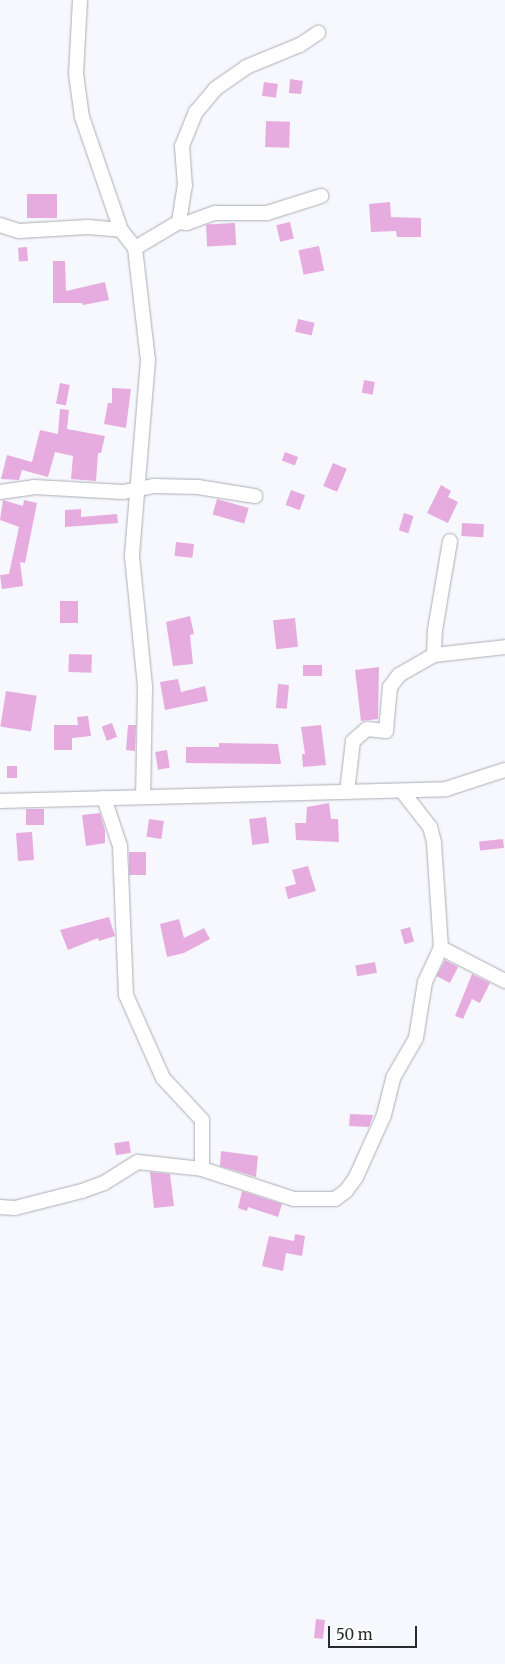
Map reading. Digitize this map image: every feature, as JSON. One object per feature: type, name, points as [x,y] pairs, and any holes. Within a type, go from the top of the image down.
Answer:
[{"type":"street","points":[[80,0],[76,74],[82,116],[121,230],[135,248],[148,360],[132,556],[145,687],[143,797]]},
{"type":"street","points":[[179,222],[186,186],[182,146],[196,112],[215,89],[246,67],[300,45],[318,33]]},
{"type":"street","points":[[135,248],[179,222],[187,223],[215,213],[267,213],[321,196]]},
{"type":"street","points":[[0,225],[19,231],[88,227],[121,230]]},
{"type":"street","points":[[0,492],[34,487],[138,490],[154,486],[198,487],[255,496]]},
{"type":"street","points":[[434,655],[435,630],[450,540]]},
{"type":"street","points":[[348,792],[353,741],[367,729],[386,732],[390,687],[399,674],[434,655],[505,647]]},
{"type":"street","points":[[0,801],[446,790],[505,770]]},
{"type":"street","points":[[0,1206],[15,1208],[82,1191],[104,1183],[138,1162],[202,1169],[294,1199],[335,1199],[346,1191],[356,1177],[384,1115],[393,1078],[416,1038],[424,982],[441,948],[434,842],[430,827],[402,791]]},
{"type":"street","points":[[104,798],[120,846],[126,995],[163,1078],[202,1120],[202,1169]]},
{"type":"street","points":[[441,948],[505,981]]},
{"type":"building","points":[[290,79],[303,81],[301,94],[289,93]]},
{"type":"building","points":[[264,82],[278,84],[276,98],[262,96]]},
{"type":"building","points":[[266,121],[290,122],[289,148],[265,147]]},
{"type":"building","points":[[27,194],[57,194],[57,218],[27,218]]},
{"type":"building","points":[[390,202],[391,217],[421,218],[421,237],[397,237],[396,231],[371,232],[369,204]]},
{"type":"building","points":[[290,222],[294,239],[280,242],[276,225]]},
{"type":"building","points":[[235,223],[236,245],[207,246],[206,225]]},
{"type":"building","points":[[319,246],[324,270],[304,275],[298,250]]},
{"type":"building","points":[[27,247],[28,261],[19,262],[18,248]]},
{"type":"building","points":[[53,261],[65,261],[66,291],[105,282],[109,300],[83,305],[82,303],[53,303]]},
{"type":"building","points":[[298,319],[315,323],[312,335],[295,332]]},
{"type":"building","points":[[364,380],[375,382],[373,395],[362,393]]},
{"type":"building","points":[[60,383],[70,385],[66,406],[56,404]]},
{"type":"building","points":[[112,388],[131,389],[126,428],[104,424],[108,403],[112,403]]},
{"type":"building","points":[[60,409],[69,410],[67,429],[105,436],[101,453],[98,453],[96,481],[71,479],[73,456],[55,452],[48,477],[22,470],[19,480],[1,479],[7,455],[32,462],[40,430],[58,434]]},
{"type":"building","points":[[285,452],[298,457],[295,465],[282,460]]},
{"type":"building","points":[[333,463],[347,469],[337,492],[323,486]]},
{"type":"building","points":[[441,485],[451,491],[448,497],[458,502],[448,523],[427,513]]},
{"type":"building","points":[[291,490],[305,495],[300,510],[286,505]]},
{"type":"building","points":[[217,499],[249,508],[244,523],[213,514]]},
{"type":"building","points":[[3,500],[23,506],[24,500],[37,503],[25,563],[20,562],[23,586],[2,589],[0,575],[9,574],[19,527],[0,520]]},
{"type":"building","points":[[81,509],[81,517],[117,514],[118,523],[65,527],[65,510]]},
{"type":"building","points":[[404,513],[414,516],[408,533],[399,530]]},
{"type":"building","points":[[462,523],[484,524],[483,537],[461,536]]},
{"type":"building","points":[[176,542],[194,544],[192,558],[175,556]]},
{"type":"building","points":[[60,601],[78,601],[78,623],[60,623]]},
{"type":"building","points":[[190,616],[194,634],[190,635],[193,664],[173,666],[166,622]]},
{"type":"building","points":[[295,618],[298,647],[276,649],[273,620]]},
{"type":"building","points":[[69,654],[92,655],[91,673],[68,672]]},
{"type":"building","points":[[303,665],[322,665],[322,676],[303,676]]},
{"type":"building","points":[[379,667],[378,719],[361,721],[355,670]]},
{"type":"building","points":[[178,679],[181,692],[205,686],[208,701],[165,710],[160,682]]},
{"type":"building","points":[[278,684],[289,685],[287,709],[276,708]]},
{"type":"building","points":[[6,691],[37,696],[31,731],[0,727]]},
{"type":"building","points":[[88,716],[91,736],[72,738],[72,750],[54,750],[54,725],[78,725],[77,717]]},
{"type":"building","points":[[112,723],[117,737],[107,741],[102,727]]},
{"type":"building","points":[[128,725],[136,725],[135,751],[126,750]]},
{"type":"building","points":[[321,725],[326,765],[303,767],[302,754],[305,754],[301,727]]},
{"type":"building","points":[[219,743],[278,744],[281,764],[186,763],[186,747],[219,747]]},
{"type":"building","points":[[167,750],[170,768],[158,770],[155,752]]},
{"type":"building","points":[[7,766],[17,766],[17,778],[7,778]]},
{"type":"building","points":[[329,803],[331,819],[338,819],[339,842],[296,840],[295,823],[306,823],[307,807]]},
{"type":"building","points":[[26,809],[44,809],[44,825],[26,825]]},
{"type":"building","points":[[100,813],[105,830],[105,843],[86,846],[82,815]]},
{"type":"building","points":[[266,817],[269,843],[252,845],[249,819]]},
{"type":"building","points":[[149,819],[164,821],[161,839],[146,837]]},
{"type":"building","points":[[32,832],[34,860],[18,861],[16,833]]},
{"type":"building","points":[[503,839],[504,848],[480,850],[479,842]]},
{"type":"building","points":[[129,852],[146,852],[146,875],[129,875]]},
{"type":"building","points":[[308,866],[316,891],[288,899],[285,887],[296,884],[292,870]]},
{"type":"building","points":[[109,917],[115,936],[99,941],[98,938],[68,950],[60,930]]},
{"type":"building","points":[[179,919],[184,938],[204,928],[210,939],[184,953],[167,957],[160,924]]},
{"type":"building","points":[[410,927],[414,941],[405,944],[400,930]]},
{"type":"building","points":[[445,960],[458,967],[450,983],[437,976]]},
{"type":"building","points":[[375,962],[377,973],[357,976],[355,965]]},
{"type":"building","points":[[472,974],[490,983],[480,1003],[472,999],[463,1019],[455,1016]]},
{"type":"building","points":[[350,1114],[373,1115],[369,1127],[349,1126]]},
{"type":"building","points":[[129,1141],[131,1153],[116,1155],[114,1143]]},
{"type":"building","points":[[221,1151],[258,1156],[256,1177],[220,1166]]},
{"type":"building","points":[[150,1172],[170,1174],[174,1206],[154,1208]]},
{"type":"building","points":[[242,1191],[282,1204],[278,1217],[248,1207],[247,1211],[238,1208]]},
{"type":"building","points":[[295,1234],[305,1236],[302,1256],[286,1253],[283,1271],[262,1266],[269,1236],[294,1241]]},
{"type":"building","points":[[316,1619],[325,1620],[323,1639],[314,1638]]}]
